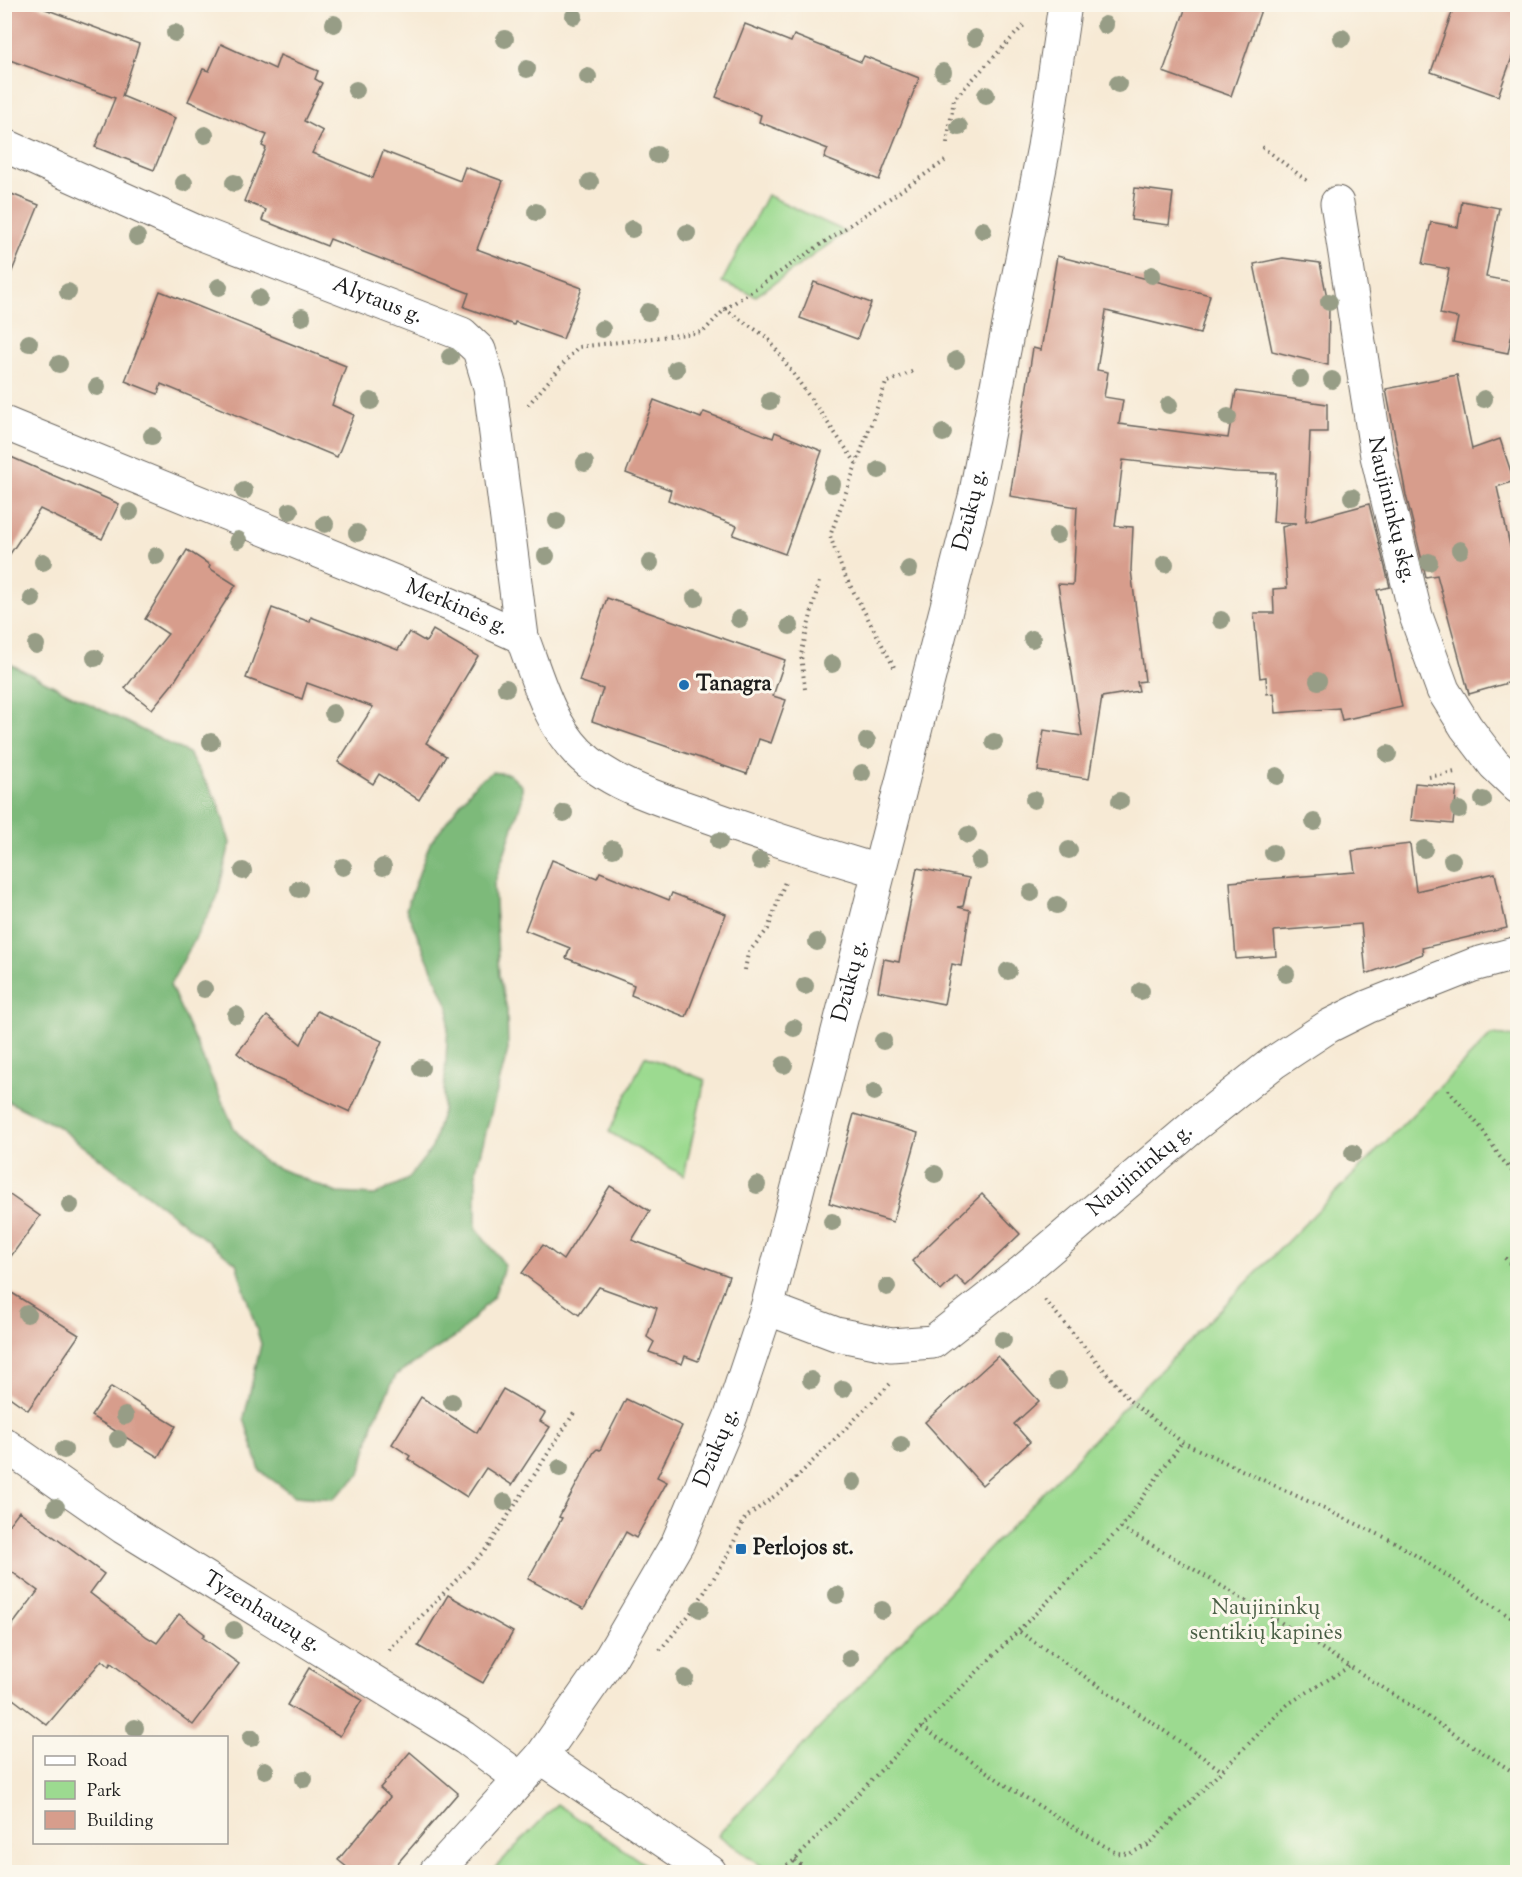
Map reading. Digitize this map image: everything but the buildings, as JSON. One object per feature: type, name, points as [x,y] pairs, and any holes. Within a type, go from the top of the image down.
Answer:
[{"type":"street","name":"Dzūkų g.","points":[[436,1872],[531,1768],[611,1657],[678,1542],[739,1394],[767,1308],[975,497],[1044,147],[1065,7]]},
{"type":"street","name":"Alytaus g.","points":[[4,145],[197,232],[462,334],[478,350],[489,387],[522,638]]},
{"type":"street","name":"Naujininkų skg.","points":[[1337,203],[1377,456],[1416,616],[1443,690],[1466,727],[1494,764],[1518,787]]},
{"type":"street","name":"Merkinės g.","points":[[4,423],[449,604],[522,638],[552,716],[577,751],[603,773],[654,797],[798,847],[878,871]]},
{"type":"street","name":"Naujininkų g.","points":[[767,1308],[836,1334],[891,1345],[933,1342],[1022,1272],[1205,1117],[1273,1063],[1329,1026],[1412,988],[1473,965],[1518,954]]},
{"type":"street","name":"Tyzenhauzų g.","points":[[4,1444],[123,1527],[465,1738],[531,1768],[710,1872]]},
{"type":"path","points":[[947,143],[954,99],[1030,18],[1065,7]]},
{"type":"path","points":[[1262,147],[1337,203]]},
{"type":"path","points":[[497,442],[578,347],[703,332],[725,309],[945,161]]},
{"type":"path","points":[[725,309],[768,338],[856,463]]},
{"type":"path","points":[[914,371],[886,383],[830,536],[843,572],[894,667],[925,691]]},
{"type":"path","points":[[805,689],[801,655],[819,582]]},
{"type":"path","points":[[745,970],[748,953],[768,929],[798,847]]},
{"type":"path","points":[[1448,1090],[1482,1129],[1500,1157],[1518,1178]]},
{"type":"path","points":[[1505,1258],[1518,1273]]},
{"type":"path","points":[[1022,1272],[1130,1401],[1182,1442],[1395,1542],[1518,1622]]},
{"type":"path","points":[[657,1653],[696,1605],[725,1561],[745,1518],[788,1486],[893,1382]]},
{"type":"path","points":[[364,1676],[488,1547],[576,1410]]},
{"type":"path","points":[[777,1872],[795,1860],[922,1727],[1020,1632],[1121,1528],[1182,1442]]},
{"type":"path","points":[[1121,1528],[1176,1558],[1352,1665],[1518,1775]]},
{"type":"path","points":[[1020,1632],[1221,1770]]},
{"type":"path","points":[[922,1727],[1010,1788],[1116,1853],[1129,1854],[1148,1845],[1288,1704],[1352,1665]]},
{"type":"path","points":[[795,1860],[809,1872]]},
{"type":"green space","points":[[767,195],[846,232],[756,296],[722,282]]},
{"type":"green space","points":[[4,661],[188,753],[218,802],[230,843],[217,898],[170,985],[235,1130],[264,1162],[337,1193],[375,1195],[408,1179],[432,1148],[443,1109],[449,1009],[406,909],[430,843],[476,783],[492,772],[509,774],[522,786],[522,800],[494,885],[499,976],[507,1009],[508,1050],[476,1169],[476,1228],[505,1265],[494,1296],[458,1335],[396,1375],[374,1420],[360,1474],[333,1499],[295,1496],[260,1471],[244,1418],[261,1344],[236,1263],[57,1126],[5,1100]]},
{"type":"green space","name":"Naujininkų sentikių kapinės","points":[[1491,1035],[1518,1037],[1517,1872],[770,1872],[718,1835],[1130,1401]]},
{"type":"green space","points":[[645,1056],[705,1080],[684,1176],[609,1132]]},
{"type":"green space","points":[[557,1804],[656,1872],[491,1872]]},
{"type":"place","name":"Tanagra","points":[[684,685]]},
{"type":"place","name":"Perlojos st.","points":[[741,1549]]}]
